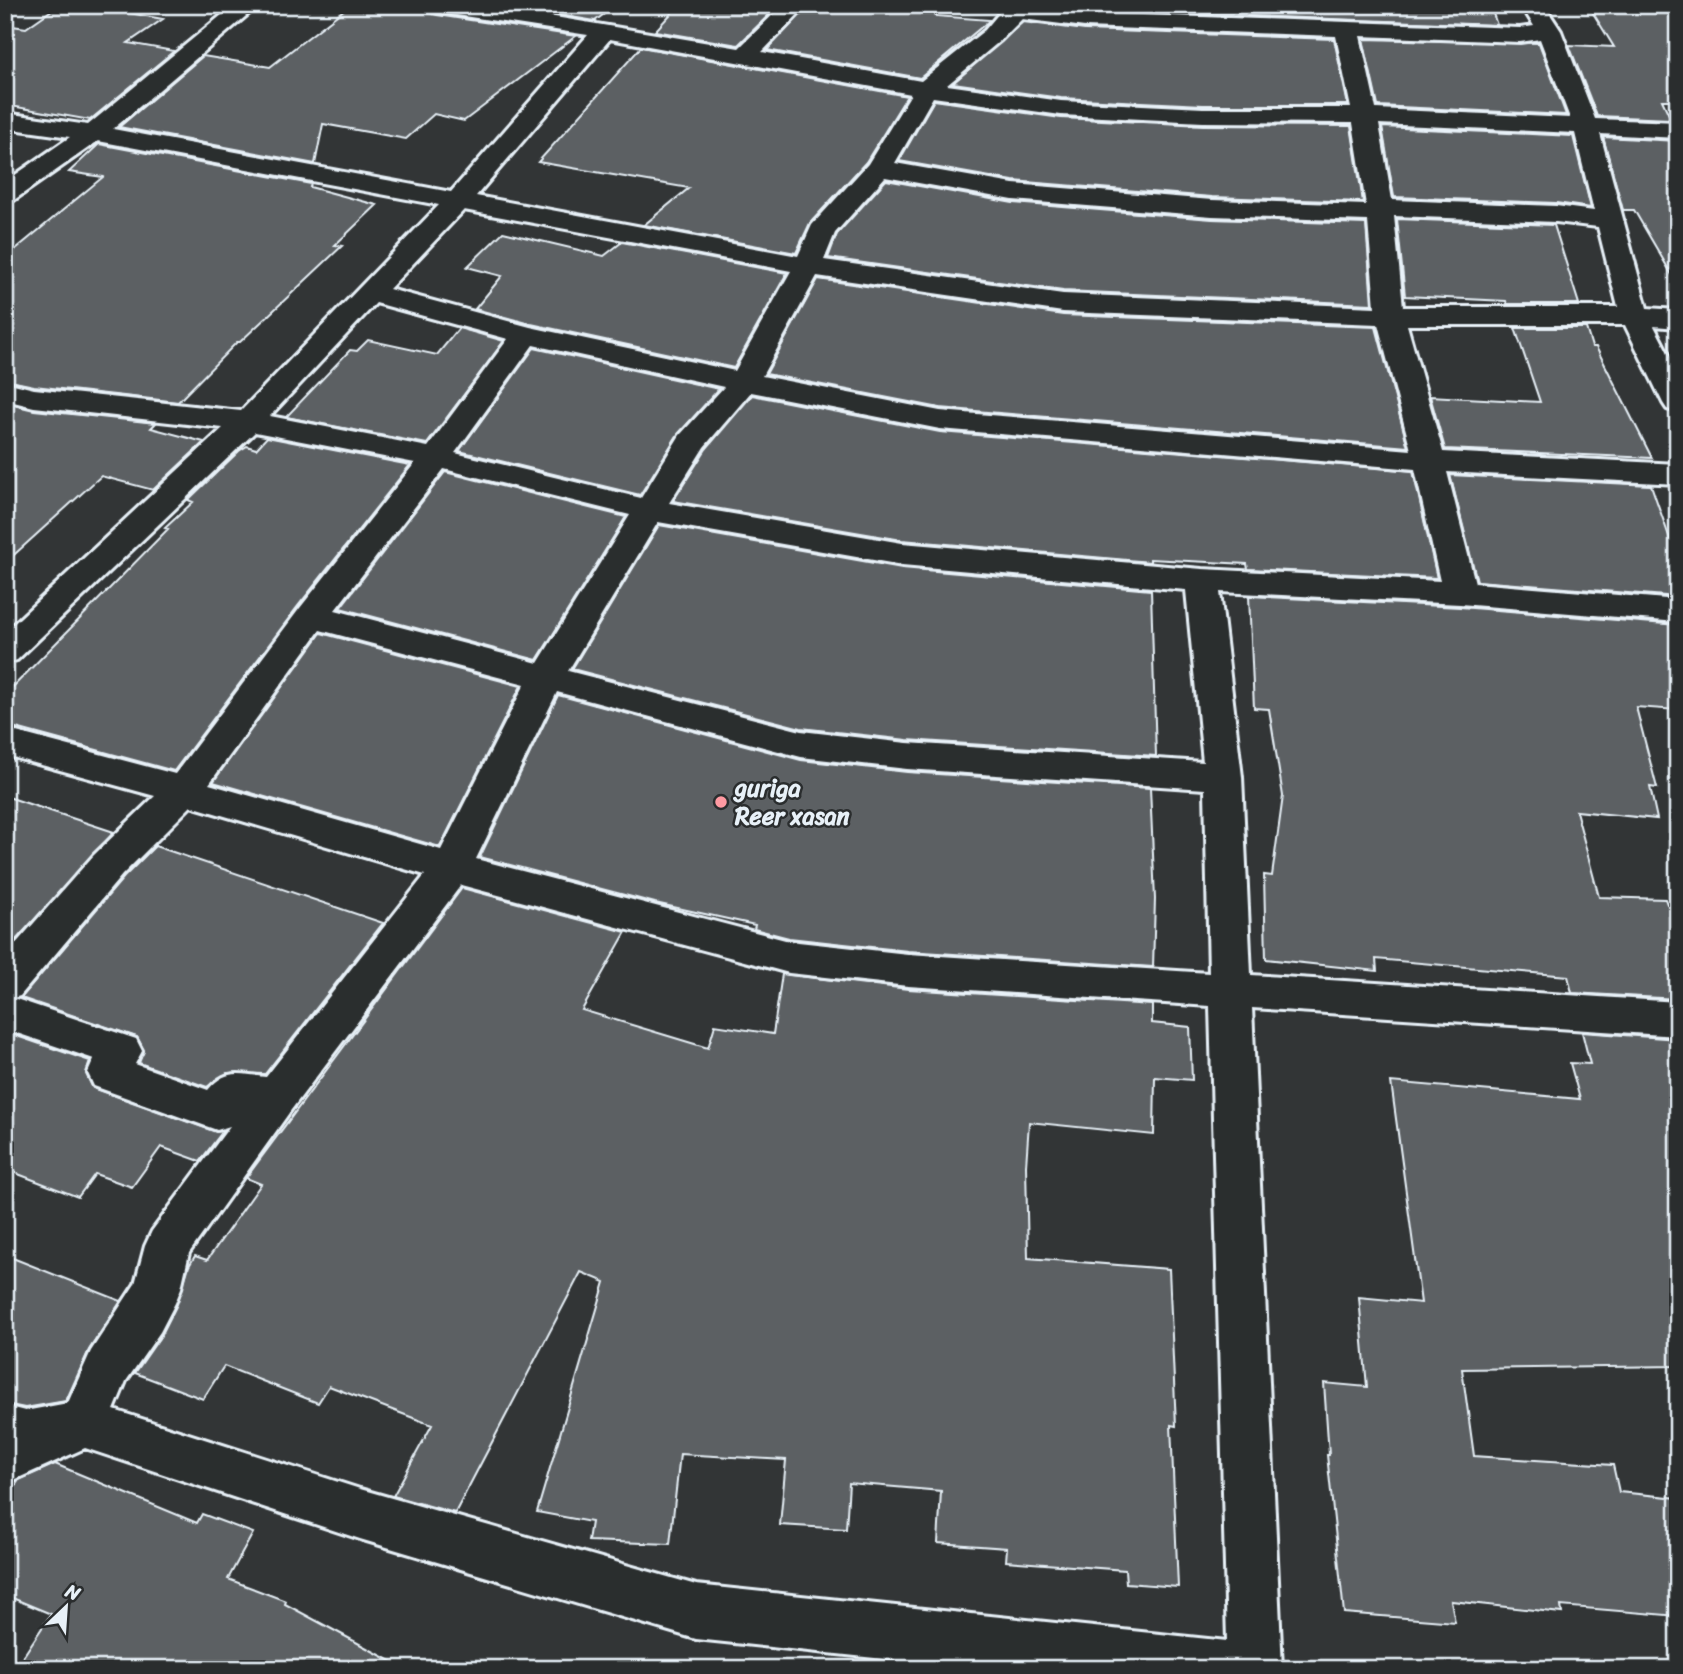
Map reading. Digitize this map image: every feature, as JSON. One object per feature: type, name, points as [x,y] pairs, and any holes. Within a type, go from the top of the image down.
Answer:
[{"type":"street","points":[[5,194],[93,133],[248,5]]},
{"type":"street","points":[[437,5],[746,55],[926,89],[1061,108],[1203,115],[1363,116],[1678,130]]},
{"type":"street","points":[[746,55],[796,5]]},
{"type":"street","points":[[1532,5],[1549,31],[1585,124],[1636,316],[1678,402]]},
{"type":"street","points":[[5,1460],[84,1424],[108,1367],[143,1317],[158,1288],[168,1246],[276,1097],[452,868],[546,678],[691,442],[744,382],[808,266],[822,231],[879,168],[926,89],[993,35],[1017,8],[1086,20],[1520,36],[1549,31]]},
{"type":"street","points":[[1346,28],[1357,70],[1380,208],[1390,316],[1429,461],[1460,593]]},
{"type":"street","points":[[5,652],[248,421],[456,202],[604,31]]},
{"type":"street","points":[[5,120],[93,133],[808,266],[1063,303],[1390,316],[1636,316],[1678,319]]},
{"type":"street","points":[[879,168],[1013,192],[1212,208],[1359,214],[1374,213],[1380,208],[1556,214],[1612,221]]},
{"type":"street","points":[[370,293],[526,335],[744,382],[940,420],[1429,461],[1678,474]]},
{"type":"street","points":[[276,1097],[233,1091],[217,1112],[108,1073],[121,1051],[8,1001],[108,865],[184,790],[312,616],[436,458],[526,335]]},
{"type":"street","points":[[5,391],[34,398],[248,421],[436,458],[649,510],[902,554],[1202,580],[1460,593],[1678,611]]},
{"type":"street","points":[[1202,580],[1223,777],[1255,1669]]},
{"type":"street","points":[[312,616],[801,744],[907,756],[1223,777]]},
{"type":"street","points":[[5,742],[184,790],[452,868],[789,957],[908,970],[1678,1019]]},
{"type":"street","points":[[5,1430],[25,1436],[84,1424],[360,1514],[696,1612],[1235,1669]]},
{"type":"building","points":[[59,5],[84,5],[163,19],[128,43],[174,51],[90,120],[5,105],[5,25],[26,28]]},
{"type":"building","points":[[350,5],[424,5],[428,13],[437,15],[576,36],[464,121],[434,114],[406,139],[323,124],[315,164],[119,127],[203,56],[270,67]]},
{"type":"building","points":[[500,5],[616,5],[595,21]]},
{"type":"building","points":[[679,5],[779,5],[738,45],[655,31]]},
{"type":"building","points":[[810,5],[943,5],[935,16],[990,20],[920,78],[767,50]]},
{"type":"building","points":[[1066,5],[1490,5],[1497,25],[1085,10],[1065,8]]},
{"type":"building","points":[[1588,5],[1678,5],[1678,100],[1662,100],[1671,119],[1597,116],[1569,45],[1614,47]]},
{"type":"building","points":[[1023,22],[1085,30],[1334,39],[1348,105],[1203,105],[1061,98],[953,83]]},
{"type":"building","points":[[1363,39],[1539,43],[1566,115],[1378,106]]},
{"type":"building","points":[[641,47],[907,96],[866,162],[810,223],[796,253],[644,225],[689,188],[538,162]]},
{"type":"building","points":[[934,100],[1061,118],[1203,125],[1351,126],[1363,202],[1212,197],[1013,181],[899,161]]},
{"type":"building","points":[[1382,127],[1573,136],[1591,208],[1556,203],[1394,197]]},
{"type":"building","points":[[1603,137],[1678,141],[1678,285],[1634,210],[1623,210]]},
{"type":"building","points":[[99,144],[311,184],[310,187],[377,205],[335,245],[342,246],[237,342],[178,402],[34,386],[5,380],[5,258],[103,177],[69,172]]},
{"type":"building","points":[[886,180],[1013,203],[1212,219],[1366,224],[1372,304],[1063,291],[828,258],[837,234]]},
{"type":"building","points":[[1397,219],[1554,225],[1579,304],[1507,304],[1506,301],[1405,296]]},
{"type":"building","points":[[503,232],[604,256],[622,242],[787,273],[734,368],[531,324],[475,309],[502,276],[467,267]]},
{"type":"building","points":[[818,279],[1063,315],[1376,327],[1408,447],[940,408],[766,374]]},
{"type":"building","points":[[459,328],[504,341],[427,444],[286,417],[350,350],[357,351],[368,340],[437,355]]},
{"type":"building","points":[[1515,328],[1586,328],[1592,347],[1596,347],[1652,458],[1445,449],[1430,396],[1540,402]]},
{"type":"building","points":[[534,348],[719,389],[678,434],[640,495],[459,451]]},
{"type":"building","points":[[752,395],[940,432],[1413,471],[1437,578],[1248,569],[1247,564],[1150,559],[1150,562],[902,540],[673,501],[706,449]]},
{"type":"building","points":[[5,403],[34,410],[156,423],[151,428],[204,442],[153,490],[101,476],[5,563]]},
{"type":"building","points":[[267,437],[410,465],[298,606],[174,771],[5,725],[5,695],[193,502],[188,500],[239,451],[247,446],[256,449]]},
{"type":"building","points":[[445,472],[626,517],[537,660],[340,608]]},
{"type":"building","points":[[1450,475],[1651,485],[1670,539],[1678,539],[1678,597],[1477,581]]},
{"type":"building","points":[[659,525],[902,568],[1151,590],[1156,756],[907,740],[801,728],[572,669]]},
{"type":"building","points":[[1249,596],[1460,607],[1678,625],[1678,710],[1636,707],[1657,788],[1650,787],[1657,819],[1576,811],[1599,897],[1665,899],[1667,904],[1678,904],[1678,999],[1572,993],[1568,976],[1376,959],[1377,971],[1266,959],[1264,875],[1272,876],[1283,796],[1269,709],[1254,708]]},
{"type":"building","points":[[321,633],[521,686],[440,847],[213,782]]},
{"type":"building","points":[[558,695],[801,760],[907,772],[1150,788],[1155,899],[1153,967],[908,951],[789,938],[754,929],[755,925],[655,903],[480,857]]},
{"type":"building","points":[[5,796],[114,832],[5,952]]},
{"type":"building","points":[[155,846],[383,923],[265,1074],[227,1073],[207,1087],[139,1063],[144,1050],[137,1037],[21,998],[124,877]]},
{"type":"building","points":[[462,888],[626,932],[582,1010],[708,1048],[715,1025],[773,1034],[782,974],[908,989],[1152,1005],[1152,1023],[1190,1027],[1192,1080],[1155,1077],[1154,1135],[1029,1122],[1026,1166],[1028,1258],[1169,1269],[1176,1426],[1171,1425],[1178,1587],[1126,1583],[1125,1570],[1006,1561],[1007,1548],[938,1543],[941,1491],[849,1483],[846,1529],[780,1525],[786,1460],[680,1454],[670,1544],[588,1541],[591,1522],[537,1512],[605,1282],[581,1272],[455,1513],[393,1496],[432,1425],[329,1386],[318,1403],[224,1366],[203,1399],[135,1373],[162,1334],[177,1304],[189,1266],[195,1256],[207,1260],[261,1184],[246,1178]]},
{"type":"building","points":[[5,1032],[90,1061],[86,1074],[93,1088],[216,1132],[223,1131],[200,1161],[161,1147],[132,1187],[95,1174],[78,1197],[5,1169]]},
{"type":"building","points":[[1582,1032],[1678,1039],[1678,1366],[1462,1369],[1474,1456],[1613,1465],[1619,1492],[1678,1498],[1678,1616],[1561,1606],[1562,1613],[1451,1601],[1455,1622],[1344,1613],[1327,1455],[1324,1383],[1367,1387],[1359,1297],[1421,1303],[1391,1082],[1580,1099],[1570,1063],[1590,1064]]},
{"type":"building","points":[[5,1255],[121,1301],[89,1350],[66,1401],[25,1408],[5,1404]]},
{"type":"building","points":[[55,1464],[197,1523],[202,1514],[253,1533],[228,1579],[286,1601],[285,1604],[406,1669],[15,1669],[51,1614],[5,1595],[5,1501],[19,1480]]},
{"type":"place","name":"guriga Reer xasan","points":[[721,802]]}]
